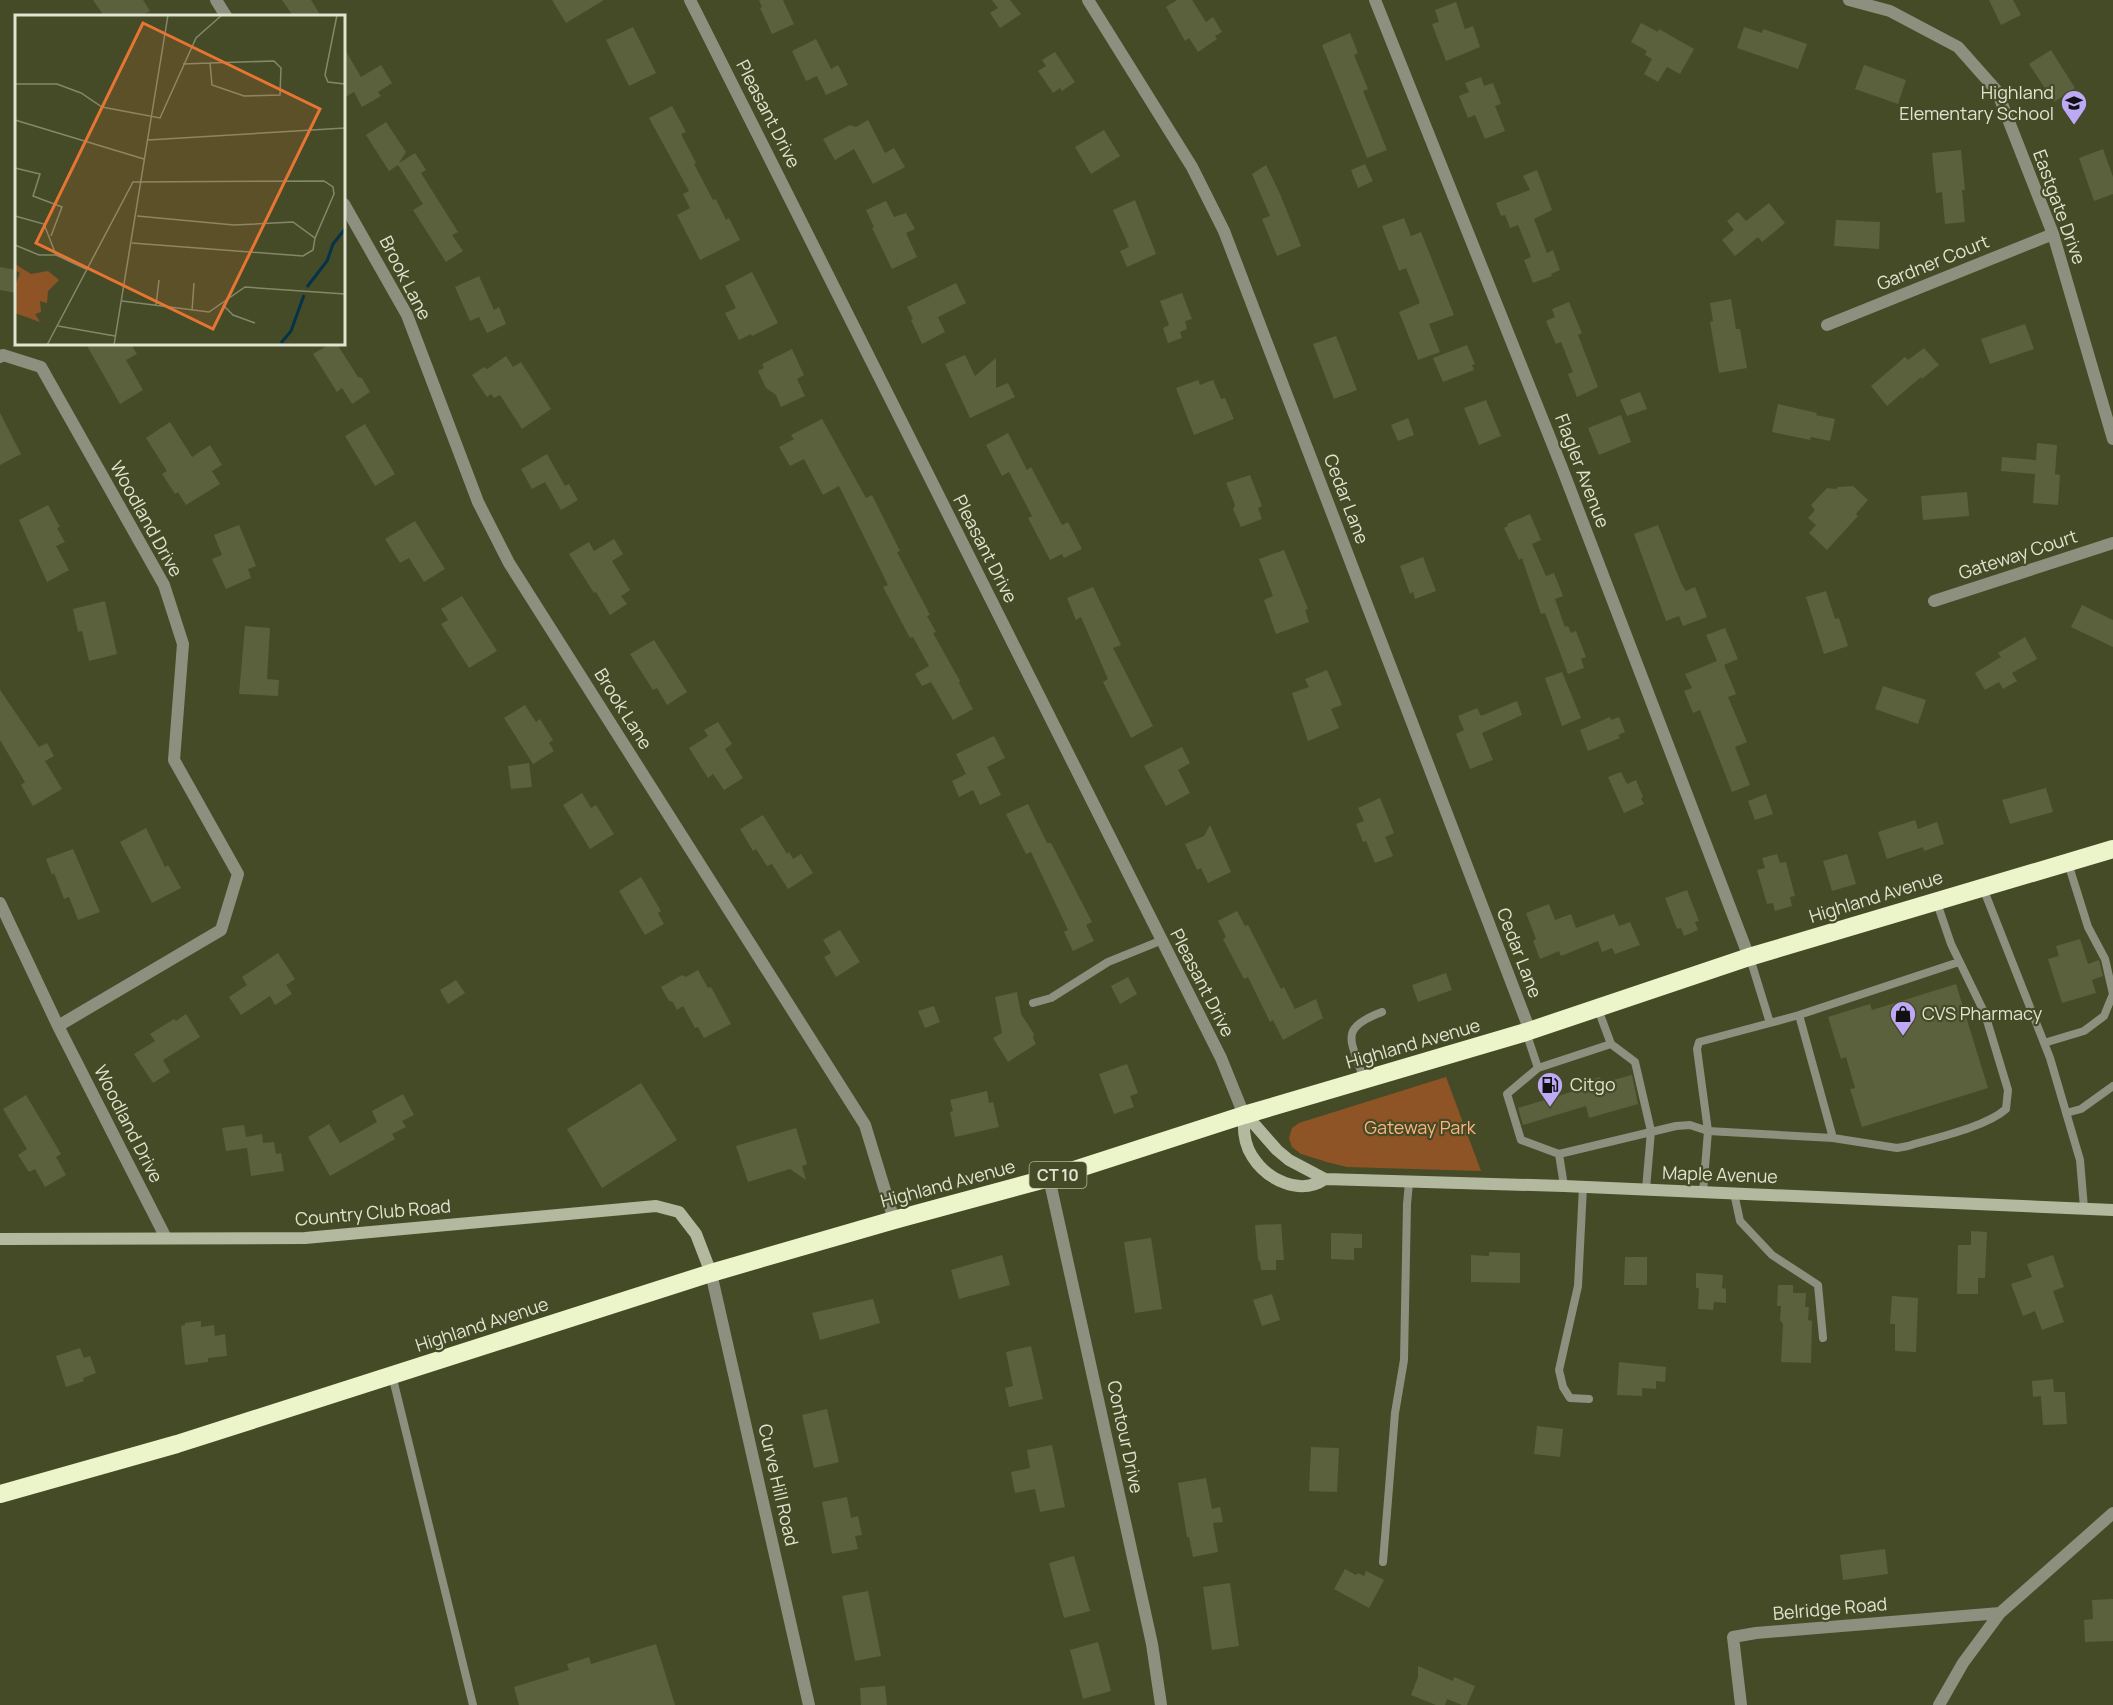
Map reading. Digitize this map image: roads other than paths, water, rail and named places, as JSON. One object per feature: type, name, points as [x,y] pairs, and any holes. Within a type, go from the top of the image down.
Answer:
[{"type":"highway","name":"Highland Avenue","points":[[0,1494],[177,1444],[711,1273],[1049,1178],[1244,1115],[1528,1032],[1749,957],[2113,849]]},
{"type":"street","points":[[216,0],[225,15]]},
{"type":"street","name":"Pleasant Drive","points":[[690,0],[1221,1059],[1244,1115]]},
{"type":"street","name":"Cedar Lane","points":[[1088,0],[1192,167],[1224,231],[1528,1032]]},
{"type":"street","name":"Flagler Avenue","points":[[1375,0],[1562,468],[1749,957]]},
{"type":"street","name":"Eastgate Drive","points":[[1849,0],[1892,6],[1958,47],[1997,91],[2053,234],[2113,440]]},
{"type":"street","name":"Brook Lane","points":[[345,206],[407,315],[478,502],[509,563],[865,1125],[894,1220]]},
{"type":"street","name":"Gardner Court","points":[[1827,325],[2053,234]]},
{"type":"street","name":"Woodland Drive","points":[[0,357],[3,355],[41,367],[164,585],[183,644],[174,760],[238,874],[221,930],[58,1026]]},
{"type":"street","name":"Gateway Court","points":[[1934,601],[2113,543]]},
{"type":"street","name":"Woodland Drive","points":[[0,903],[58,1026],[166,1238]]},
{"type":"street","name":"Maple Avenue","points":[[1244,1115],[1243,1128],[1246,1143],[1252,1156],[1262,1168],[1288,1185],[1299,1187],[1310,1187],[1325,1179]]},
{"type":"street","name":"Maple Avenue","points":[[1244,1115],[1283,1155],[1325,1179],[1646,1189],[2113,1210]]},
{"type":"street","name":"Contour Drive","points":[[1049,1178],[1152,1644],[1161,1705]]},
{"type":"street","name":"Country Club Road","points":[[0,1239],[305,1238],[656,1206],[679,1212],[696,1234],[711,1273]]},
{"type":"street","name":"Curve Hill Road","points":[[711,1273],[809,1705]]},
{"type":"street","points":[[1939,1705],[1962,1663],[2000,1612],[2113,1513]]},
{"type":"street","name":"Belridge Road","points":[[1741,1705],[1733,1637],[1756,1633],[2000,1612]]},
{"type":"lane","points":[[2044,1043],[2084,1031],[2104,1016],[2113,994],[2106,959],[2088,927],[2067,863]]},
{"type":"lane","points":[[1983,888],[2044,1043],[2080,1160],[2084,1208]]},
{"type":"lane","points":[[1611,1044],[1538,1068],[1508,1094],[1521,1140],[1560,1154],[1651,1131],[1690,1125],[1708,1131],[1833,1138],[1897,1148],[1999,1116],[2006,1109],[2008,1090],[1985,1014],[1951,944],[1937,901]]},
{"type":"lane","points":[[1033,1003],[1051,998],[1108,962],[1160,941]]},
{"type":"lane","points":[[1749,957],[1770,1023]]},
{"type":"lane","points":[[1703,1192],[1708,1131],[1697,1060],[1697,1049],[1700,1042],[1799,1015],[1959,962]]},
{"type":"lane","points":[[1598,1008],[1611,1044],[1635,1062],[1651,1131],[1646,1189]]},
{"type":"lane","points":[[1364,1080],[1351,1037],[1354,1027],[1364,1019],[1382,1012]]},
{"type":"lane","points":[[1799,1015],[1833,1138]]},
{"type":"lane","points":[[1528,1032],[1538,1068]]},
{"type":"lane","points":[[2066,1113],[2081,1109],[2113,1086]]},
{"type":"lane","points":[[1560,1154],[1564,1186]]},
{"type":"lane","points":[[1383,1562],[1395,1413],[1404,1360],[1409,1183]]},
{"type":"lane","points":[[1583,1187],[1578,1286],[1559,1370],[1563,1388],[1570,1398],[1589,1399]]},
{"type":"lane","points":[[1734,1193],[1740,1221],[1772,1255],[1818,1285],[1823,1338]]},
{"type":"lane","points":[[392,1376],[473,1705]]},
{"type":"place","name":"Highland Elementary School","points":[[2074,126]]},
{"type":"place","name":"CVS Pharmacy","points":[[1903,1037]]},
{"type":"place","name":"Citgo","points":[[1550,1108]]},
{"type":"park label","name":"Gateway Park","points":[[1420,1128]]}]
